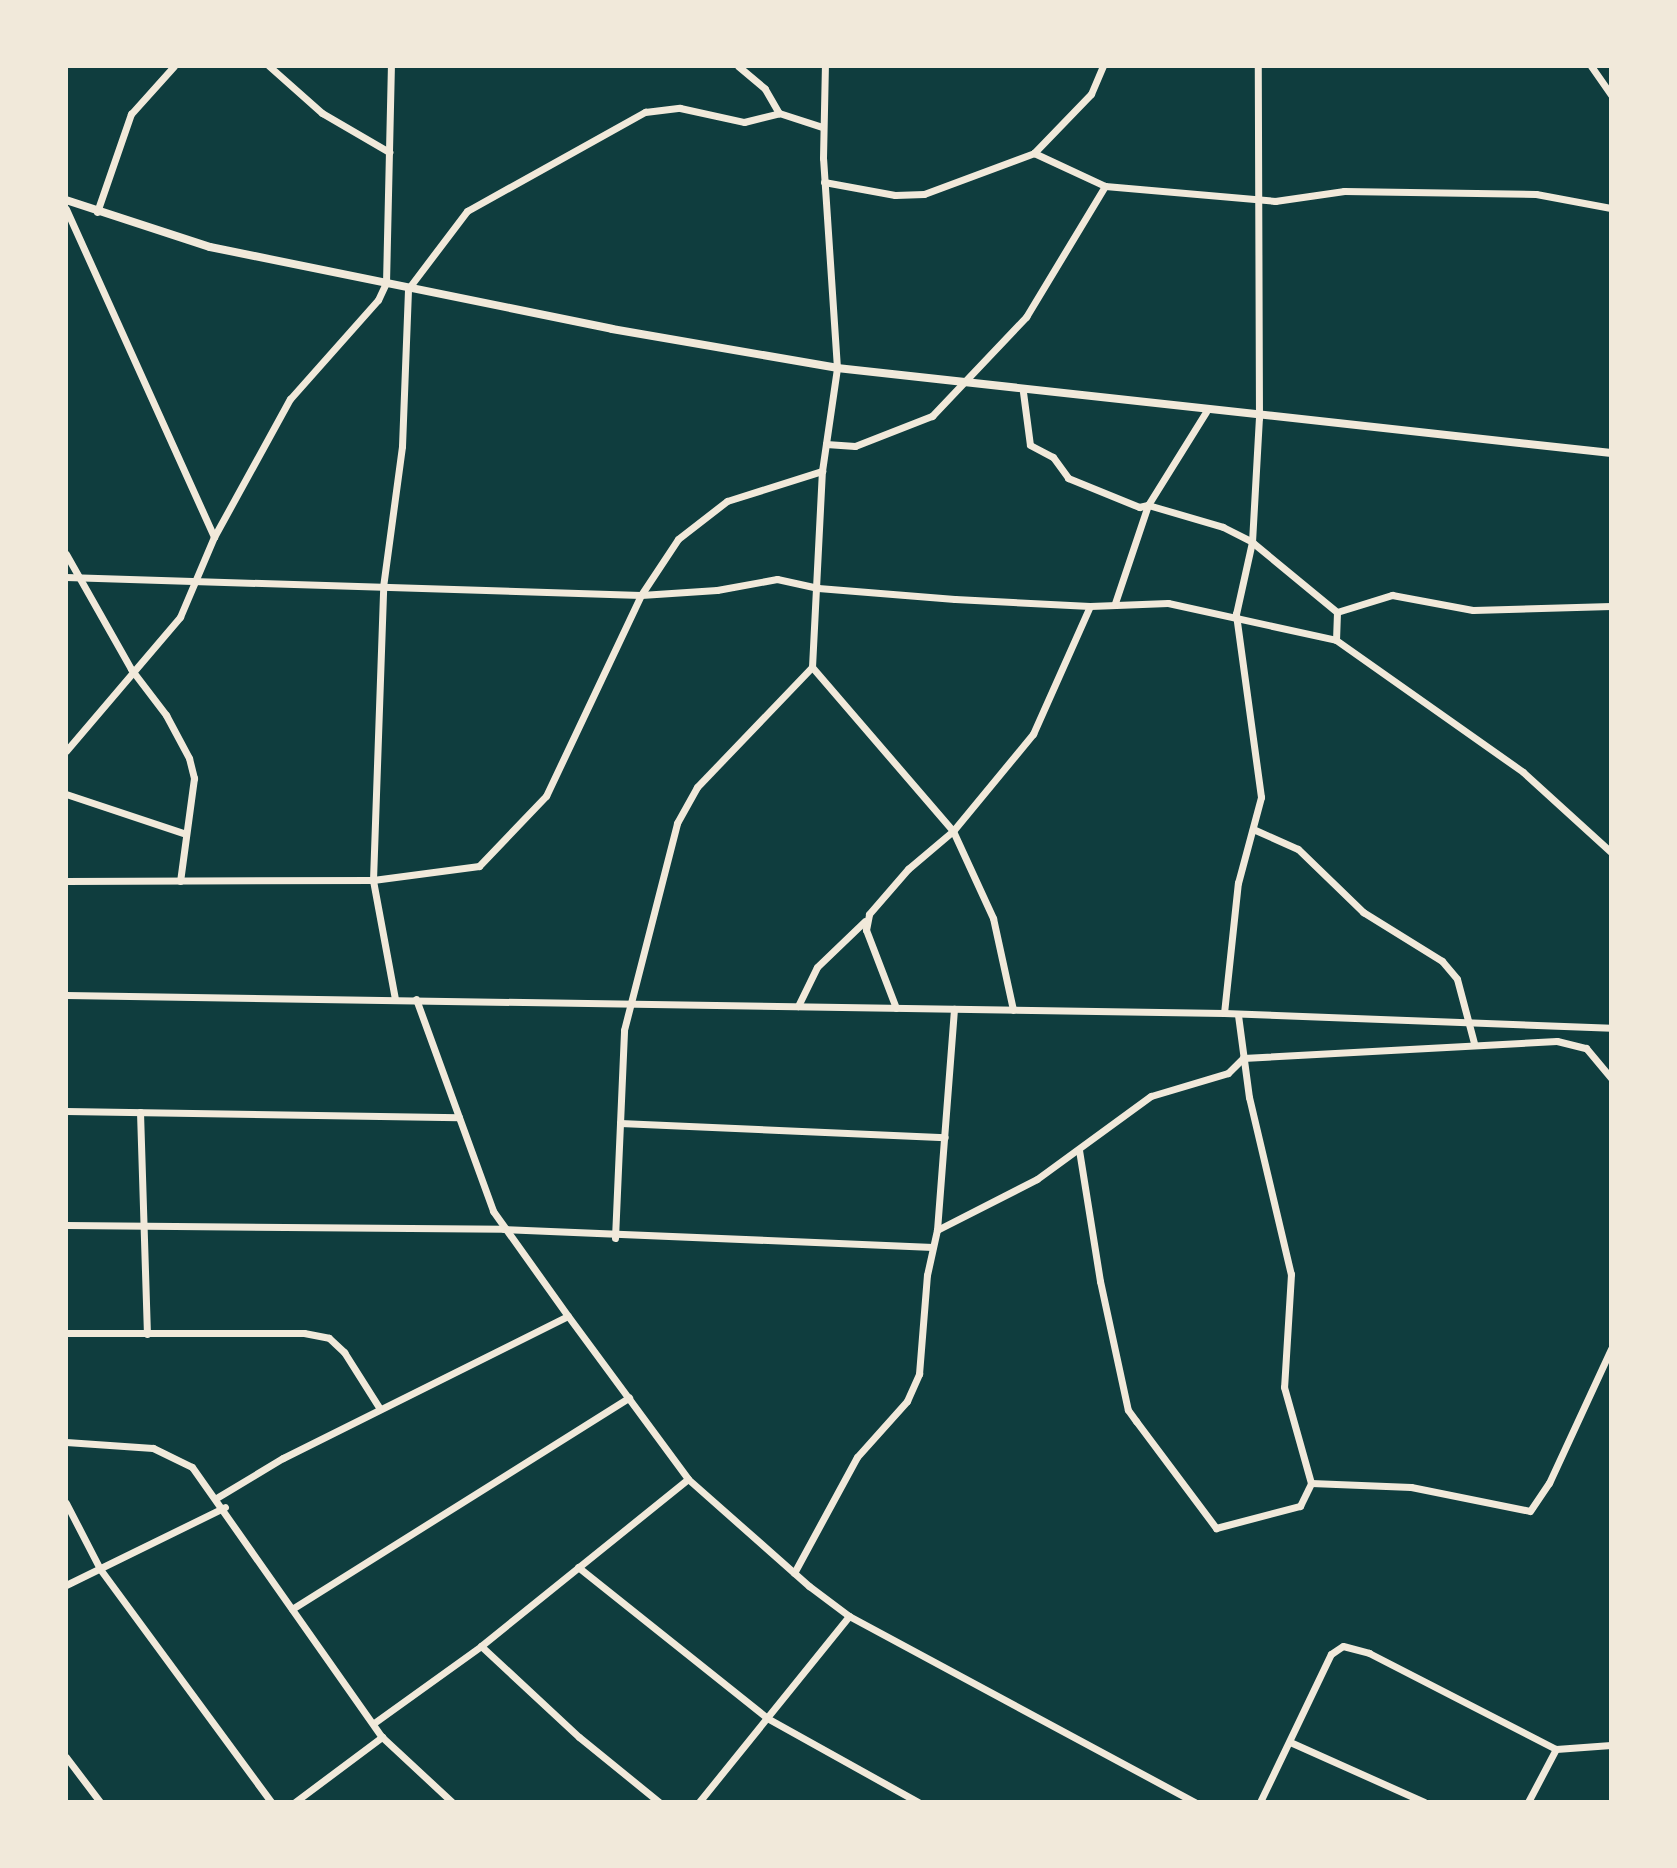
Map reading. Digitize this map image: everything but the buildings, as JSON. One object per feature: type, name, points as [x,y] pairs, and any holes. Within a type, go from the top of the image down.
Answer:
[{"type":"street","points":[[97,212],[131,114],[174,66]]},
{"type":"street","points":[[269,66],[322,113],[389,152]]},
{"type":"street","points":[[66,751],[131,669],[180,617],[198,582],[214,537],[290,399],[367,315],[386,283],[391,66]]},
{"type":"street","points":[[738,66],[765,89],[779,113]]},
{"type":"street","points":[[615,1238],[629,1002],[677,823],[689,798],[812,667],[822,471],[837,368],[824,182],[822,127],[825,66]]},
{"type":"street","points":[[824,182],[895,195],[924,194],[1034,153],[1091,94],[1103,66]]},
{"type":"street","points":[[1224,1013],[1238,883],[1253,829],[1260,785],[1236,614],[1252,542],[1259,418],[1258,66]]},
{"type":"street","points":[[1591,66],[1611,95]]},
{"type":"street","points":[[395,999],[373,880],[383,587],[402,446],[408,289],[467,211],[645,112],[680,108],[744,122],[779,113],[822,127]]},
{"type":"street","points":[[1034,153],[1105,186],[1284,200],[1344,191],[1536,194],[1611,208]]},
{"type":"street","points":[[826,444],[855,446],[932,416],[965,385],[1026,317],[1105,186]]},
{"type":"street","points":[[66,200],[210,247],[408,289],[837,368],[1259,418],[1611,453]]},
{"type":"street","points":[[66,209],[214,537]]},
{"type":"street","points":[[1023,392],[1030,445],[1053,457],[1079,485],[1139,507],[1148,505],[1223,527],[1252,542],[1337,612]]},
{"type":"street","points":[[1115,603],[1148,505],[1206,412]]},
{"type":"street","points":[[66,881],[373,880],[465,869],[492,858],[546,796],[641,595],[678,539],[710,511],[822,471]]},
{"type":"street","points":[[66,554],[131,669],[166,715],[193,769],[183,833],[180,881]]},
{"type":"street","points":[[66,577],[641,595],[717,590],[777,579],[818,588],[1090,606],[1168,603],[1236,614],[1336,640],[1523,772],[1611,852]]},
{"type":"street","points":[[1337,612],[1392,595],[1473,610],[1611,606]]},
{"type":"street","points":[[798,1006],[817,967],[865,921],[908,869],[953,831],[1033,734],[1090,606]]},
{"type":"street","points":[[1336,640],[1337,612]]},
{"type":"street","points":[[812,667],[953,831],[993,918],[1013,1010]]},
{"type":"street","points":[[66,794],[183,833]]},
{"type":"street","points":[[1253,829],[1298,849],[1363,912],[1442,961],[1457,979],[1474,1043]]},
{"type":"street","points":[[865,921],[896,1008]]},
{"type":"street","points":[[66,995],[1224,1013],[1611,1028]]},
{"type":"street","points":[[416,999],[483,1189],[504,1229],[688,1479],[794,1573],[849,1616],[1195,1802]]},
{"type":"street","points":[[794,1573],[857,1457],[907,1401],[917,1382],[937,1230],[954,1009]]},
{"type":"street","points":[[1079,1150],[1100,1281],[1128,1410],[1216,1528],[1300,1506],[1311,1483],[1284,1387],[1291,1274],[1243,1058],[1238,1015]]},
{"type":"street","points":[[937,1230],[1037,1179],[1151,1096],[1228,1073],[1243,1058],[1474,1043],[1571,1043],[1586,1048],[1611,1078]]},
{"type":"street","points":[[66,1111],[459,1117]]},
{"type":"street","points":[[140,1112],[147,1334]]},
{"type":"street","points":[[620,1123],[945,1137]]},
{"type":"street","points":[[66,1225],[504,1229],[615,1238],[933,1247]]},
{"type":"street","points":[[218,1497],[380,1409],[568,1316]]},
{"type":"street","points":[[66,1333],[304,1333],[329,1338],[344,1352],[380,1409]]},
{"type":"street","points":[[1311,1483],[1411,1487],[1530,1511],[1549,1483],[1611,1349]]},
{"type":"street","points":[[292,1609],[629,1398]]},
{"type":"street","points":[[66,1442],[164,1451],[192,1467],[218,1497],[382,1737],[452,1802]]},
{"type":"street","points":[[374,1723],[481,1646],[688,1479]]},
{"type":"street","points":[[66,1503],[100,1569],[271,1802]]},
{"type":"street","points":[[66,1585],[225,1507]]},
{"type":"street","points":[[578,1567],[767,1718],[918,1802]]},
{"type":"street","points":[[699,1802],[849,1616]]},
{"type":"street","points":[[481,1646],[579,1737],[659,1802]]},
{"type":"street","points":[[1260,1802],[1331,1654],[1349,1646],[1556,1749],[1611,1745]]},
{"type":"street","points":[[295,1802],[382,1737]]},
{"type":"street","points":[[1290,1742],[1424,1802]]},
{"type":"street","points":[[1528,1802],[1556,1749]]},
{"type":"street","points":[[66,1757],[100,1802]]}]
